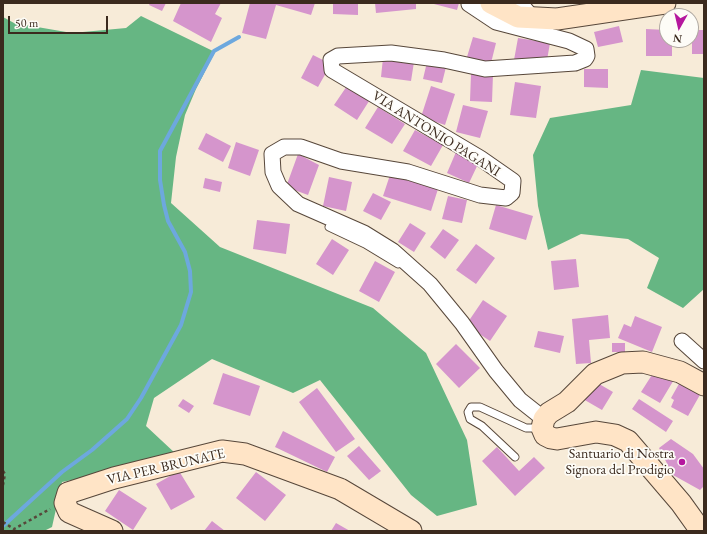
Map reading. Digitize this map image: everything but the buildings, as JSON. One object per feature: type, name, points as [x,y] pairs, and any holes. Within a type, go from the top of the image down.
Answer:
[{"type":"street","name":"VIA ANTONIO PAGANI","points":[[470,3],[469,4],[496,22],[569,40],[586,48],[587,56],[585,59],[575,63],[485,69],[444,60],[391,53],[338,56],[331,60],[332,70],[480,158],[513,182],[512,193],[506,198],[480,195],[408,172],[341,161],[301,146],[284,147],[272,154],[273,172],[279,186],[298,204],[364,233],[394,251],[403,261],[430,284],[462,323],[496,371],[520,400],[543,423]]},
{"type":"street","points":[[491,3],[518,17],[525,10],[557,20],[665,3]]},
{"type":"street","points":[[682,341],[704,361]]},
{"type":"street","points":[[701,531],[681,503],[628,441],[615,435],[596,432],[557,439],[551,438],[545,435],[543,423],[549,413],[567,402],[595,374],[622,362],[644,362],[680,372],[704,385]]},
{"type":"street","name":"VIA PER BRUNATE","points":[[69,512],[65,499],[68,493],[73,490],[222,451],[234,452],[340,489],[412,531]]},
{"type":"street","points":[[69,512],[112,531]]},
{"type":"lane","points":[[329,228],[366,244],[398,264],[403,261]]},
{"type":"lane","points":[[515,457],[482,426],[470,419],[468,412],[471,407],[480,407],[526,428],[543,423]]},
{"type":"path","points":[[3,471],[5,474],[3,485]]},
{"type":"path","points":[[3,522],[14,529],[52,508],[69,512]]},
{"type":"green space","points":[[141,16],[215,52],[196,89],[185,115],[176,157],[171,203],[220,247],[373,308],[426,353],[467,440],[477,505],[437,516],[411,495],[320,380],[293,393],[212,359],[154,398],[146,426],[176,454],[112,472],[62,482],[52,527],[44,531],[3,531],[3,17],[14,23],[72,33],[126,28]]},
{"type":"green space","points":[[641,70],[704,78],[704,289],[683,308],[647,288],[659,258],[628,239],[581,234],[548,250],[538,206],[533,155],[550,118],[631,105]]},
{"type":"waterway","points":[[3,526],[62,472],[92,450],[127,419],[141,398],[181,325],[191,292],[190,271],[185,252],[168,221],[160,180],[160,151],[214,51],[239,37]]},
{"type":"place","name":"Santuario di Nostra Signora del Prodigio","points":[[682,462]]}]
